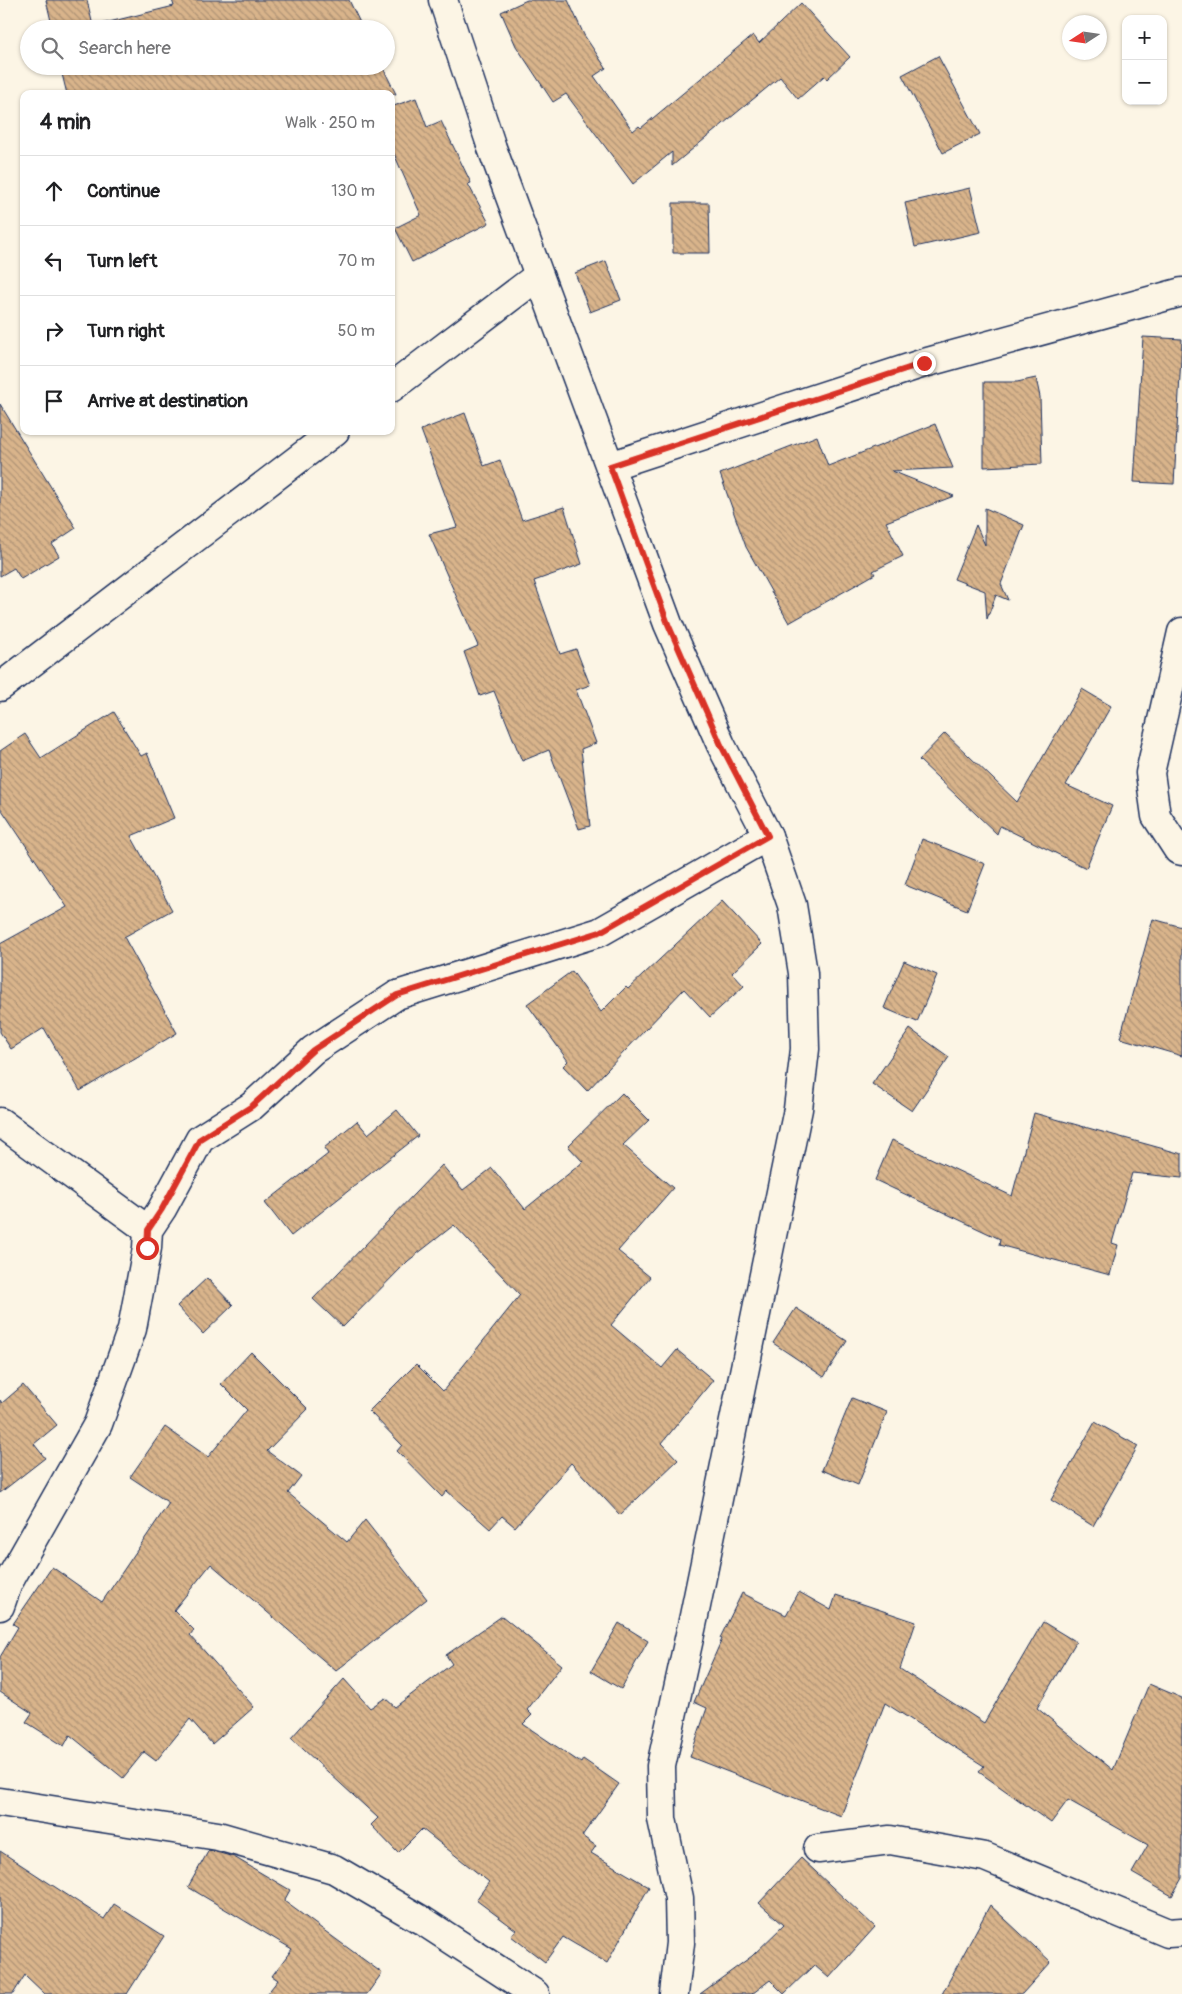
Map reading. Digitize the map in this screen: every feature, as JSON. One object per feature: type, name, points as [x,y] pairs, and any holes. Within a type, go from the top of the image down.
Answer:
[{"type":"street","points":[[443,0],[492,148],[538,276],[668,624],[721,745],[768,836],[792,905],[803,973],[805,1049],[798,1109],[694,1616],[660,1766],[662,1818],[679,1898],[680,1943],[674,1994]]},
{"type":"street","points":[[395,385],[538,276]]},
{"type":"street","points":[[610,466],[924,363],[1182,292]]},
{"type":"street","points":[[0,687],[330,435]]},
{"type":"street","points":[[1182,632],[1150,773],[1156,816],[1178,850],[1182,851]]},
{"type":"street","points":[[0,1606],[8,1583],[98,1424],[132,1330],[147,1248],[148,1230],[162,1209],[200,1139],[252,1106],[313,1050],[397,995],[600,932],[768,836]]},
{"type":"street","points":[[0,1122],[148,1230]]},
{"type":"street","points":[[0,1802],[218,1836],[334,1869],[422,1921],[535,1994]]},
{"type":"street","points":[[818,1849],[890,1840],[985,1856],[1168,1933],[1182,1932]]},
{"type":"building","points":[[46,0],[87,0],[92,20],[51,20]]},
{"type":"building","points":[[172,0],[349,0],[359,20],[117,20],[174,6]]},
{"type":"building","points":[[527,0],[568,0],[584,35],[606,68],[594,76],[633,131],[639,126],[641,128],[753,35],[759,43],[801,3],[850,57],[827,79],[824,76],[798,99],[780,77],[672,166],[672,152],[633,184],[566,94],[553,102],[516,46],[501,12]]},
{"type":"building","points":[[938,56],[980,134],[943,153],[902,75]]},
{"type":"building","points":[[62,75],[386,75],[394,90],[66,90]]},
{"type":"building","points":[[416,98],[427,127],[441,121],[471,183],[468,184],[489,223],[412,262],[395,228],[421,215],[395,156],[395,106]]},
{"type":"building","points":[[970,188],[981,232],[915,247],[905,203]]},
{"type":"building","points":[[673,203],[709,203],[710,253],[673,253]]},
{"type":"building","points":[[606,261],[621,300],[590,312],[575,273]]},
{"type":"building","points":[[1143,337],[1182,339],[1174,484],[1134,482]]},
{"type":"building","points":[[1036,378],[1040,397],[1042,464],[984,467],[984,382],[1017,382]]},
{"type":"building","points":[[0,404],[76,528],[52,544],[59,556],[21,579],[14,568],[0,576]]},
{"type":"building","points":[[465,413],[484,466],[500,460],[522,520],[564,507],[582,564],[534,581],[560,654],[576,649],[590,685],[576,690],[596,743],[581,749],[590,826],[579,829],[549,750],[522,761],[494,691],[480,696],[464,652],[478,646],[429,534],[457,527],[421,430]]},
{"type":"building","points":[[935,424],[953,468],[892,471],[954,496],[886,522],[903,556],[873,571],[875,574],[789,623],[746,547],[720,474],[817,436],[828,466]]},
{"type":"building","points":[[985,508],[1024,525],[1001,584],[1008,600],[996,595],[987,619],[985,591],[954,579],[976,525],[985,545]]},
{"type":"building","points":[[1082,689],[1111,706],[1066,785],[1112,806],[1086,868],[1000,826],[997,834],[919,760],[945,733],[1017,802]]},
{"type":"building","points":[[114,712],[141,756],[147,753],[174,818],[131,836],[172,910],[124,937],[177,1033],[80,1091],[44,1028],[11,1049],[0,1032],[0,944],[67,907],[0,807],[0,751],[25,734],[41,758]]},
{"type":"building","points":[[922,839],[985,864],[967,910],[905,885]]},
{"type":"building","points":[[722,901],[762,944],[732,973],[744,986],[710,1017],[684,989],[587,1091],[563,1066],[568,1061],[527,1004],[572,971],[601,1012],[626,987],[628,989]]},
{"type":"building","points":[[1153,919],[1182,927],[1182,1056],[1120,1038]]},
{"type":"building","points":[[904,961],[937,975],[917,1022],[884,1008]]},
{"type":"building","points":[[910,1029],[949,1057],[912,1111],[872,1084]]},
{"type":"building","points":[[622,1093],[649,1120],[623,1145],[673,1188],[618,1251],[650,1277],[611,1325],[662,1368],[677,1350],[713,1380],[662,1443],[678,1460],[620,1515],[571,1463],[515,1527],[502,1516],[490,1529],[447,1491],[442,1497],[397,1451],[402,1445],[369,1411],[416,1364],[443,1391],[520,1295],[454,1225],[408,1261],[343,1327],[313,1299],[442,1165],[463,1190],[492,1168],[525,1209],[583,1162],[568,1146]]},
{"type":"building","points":[[397,1110],[418,1136],[291,1236],[265,1203],[328,1154],[324,1148],[357,1121],[368,1134]]},
{"type":"building","points":[[1034,1113],[1182,1154],[1182,1178],[1132,1173],[1112,1243],[1118,1245],[1110,1275],[999,1245],[1000,1239],[875,1180],[892,1140],[1012,1196]]},
{"type":"building","points":[[207,1278],[233,1305],[203,1334],[177,1306]]},
{"type":"building","points":[[796,1308],[847,1341],[824,1377],[773,1343]]},
{"type":"building","points":[[251,1352],[308,1409],[267,1451],[301,1476],[288,1493],[347,1542],[365,1520],[427,1599],[336,1671],[211,1564],[174,1610],[194,1630],[190,1635],[254,1707],[212,1744],[190,1719],[156,1761],[144,1752],[123,1778],[70,1735],[64,1746],[26,1722],[32,1713],[0,1692],[0,1657],[18,1627],[13,1624],[52,1567],[102,1602],[169,1503],[130,1477],[165,1427],[208,1457],[247,1410],[221,1384]]},
{"type":"building","points":[[23,1385],[57,1425],[34,1444],[45,1458],[0,1493],[0,1400],[2,1403]]},
{"type":"building","points":[[852,1398],[887,1412],[858,1485],[822,1470]]},
{"type":"building","points":[[1095,1422],[1138,1446],[1093,1526],[1051,1500]]},
{"type":"building","points":[[799,1592],[831,1610],[836,1595],[916,1622],[900,1669],[984,1723],[1043,1622],[1076,1642],[1037,1708],[1113,1770],[1149,1684],[1182,1698],[1182,1878],[1172,1896],[1132,1873],[1148,1845],[1068,1800],[1051,1823],[979,1772],[984,1766],[885,1703],[841,1816],[690,1757],[707,1708],[694,1702],[722,1639],[720,1638],[742,1593],[786,1615]]},
{"type":"building","points":[[502,1616],[562,1665],[527,1710],[532,1715],[523,1724],[581,1763],[583,1759],[619,1784],[582,1836],[596,1846],[591,1853],[649,1887],[607,1963],[563,1937],[545,1962],[511,1936],[516,1930],[476,1900],[489,1882],[422,1829],[398,1853],[371,1825],[378,1818],[291,1738],[344,1679],[370,1708],[385,1698],[395,1707],[452,1664],[446,1655]]},
{"type":"building","points":[[619,1623],[648,1641],[621,1689],[591,1671]]},
{"type":"building","points":[[209,1850],[234,1857],[290,1890],[284,1901],[382,1973],[367,1994],[267,1994],[278,1980],[272,1976],[292,1949],[188,1887]]},
{"type":"building","points":[[0,1851],[104,1919],[114,1904],[164,1936],[127,1994],[45,1994],[25,1975],[13,1994],[0,1994]]},
{"type":"building","points":[[801,1858],[875,1927],[829,1978],[814,1965],[784,1994],[770,1980],[752,1994],[700,1994],[752,1956],[784,1925],[759,1903]]},
{"type":"building","points":[[990,1905],[1051,1962],[1022,1994],[942,1994]]},
{"type":"route","points":[[147,1248],[148,1230],[162,1209],[200,1139],[252,1106],[313,1050],[397,995],[600,932],[768,836],[721,745],[668,624],[610,466],[924,363]]}]
